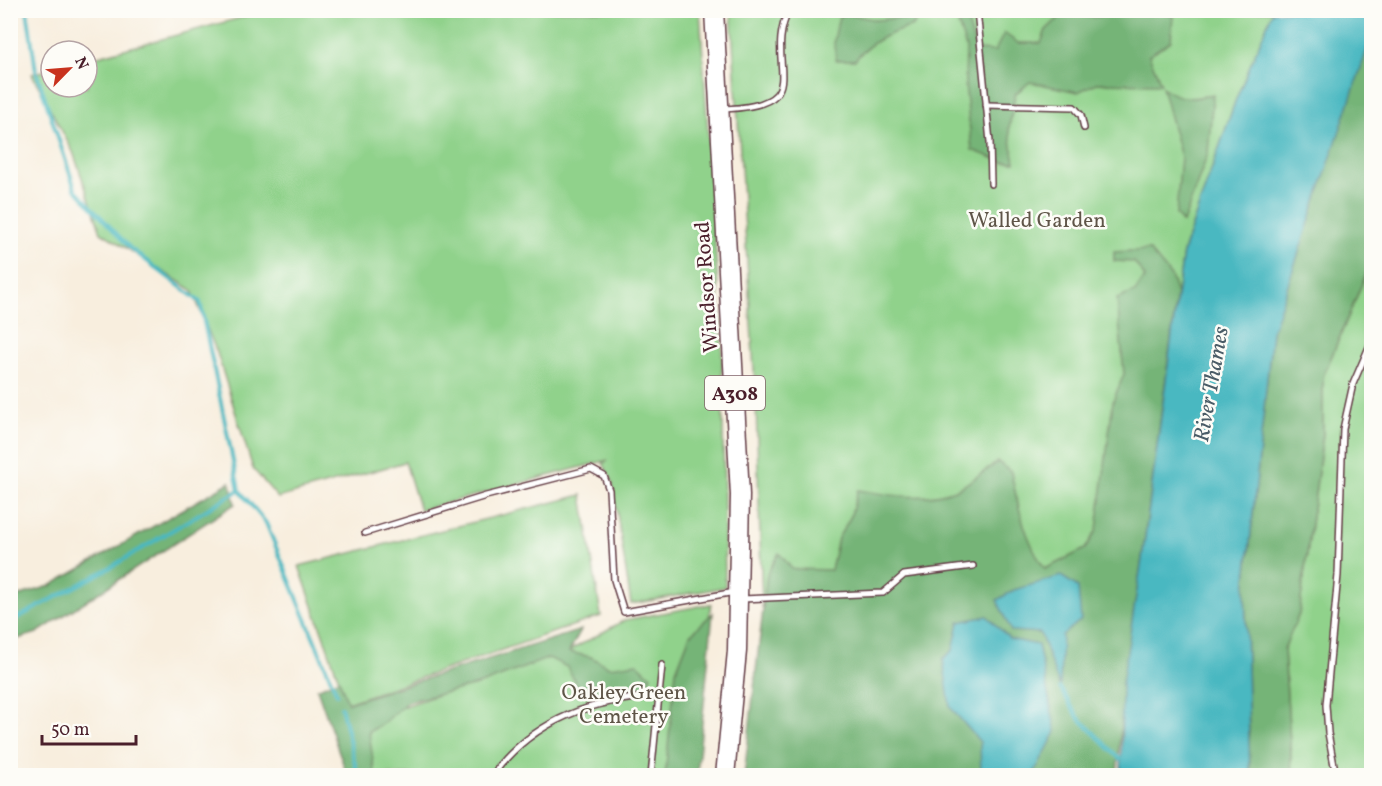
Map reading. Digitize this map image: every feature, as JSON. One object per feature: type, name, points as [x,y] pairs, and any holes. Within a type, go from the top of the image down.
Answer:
[{"type":"main road","name":"Windsor Road","points":[[714,10],[738,429],[739,596],[725,776]]},
{"type":"lane","points":[[718,110],[761,105],[771,101],[778,92],[783,74],[781,32],[789,10]]},
{"type":"lane","points":[[977,10],[991,184]]},
{"type":"lane","points":[[986,105],[1074,107],[1081,115],[1084,128]]},
{"type":"lane","points":[[1336,776],[1328,733],[1326,705],[1338,575],[1343,429],[1353,384],[1371,340]]},
{"type":"lane","points":[[365,533],[475,499],[591,469],[604,476],[609,490],[614,580],[624,612],[739,596],[883,593],[904,575],[973,566]]},
{"type":"lane","points":[[651,776],[662,665]]},
{"type":"lane","points":[[492,776],[521,743],[555,720],[606,702],[659,696]]},
{"type":"green space","points":[[270,10],[700,11],[722,348],[725,587],[631,604],[612,481],[603,463],[608,460],[420,510],[405,462],[278,498],[253,469],[217,353],[192,290],[101,232],[73,152],[45,99],[99,99],[99,56]]},
{"type":"green space","name":"Walled Garden","points":[[731,11],[1273,11],[1236,99],[1183,252],[1142,559],[762,607],[756,402]]},
{"type":"green space","points":[[954,11],[965,13],[976,50],[995,51],[1004,33],[1018,43],[1041,43],[1046,30],[1064,13],[1092,17],[1162,11],[1173,16],[1171,41],[1149,55],[1161,84],[1097,83],[1078,92],[1030,82],[1015,94],[1009,129],[1015,162],[1003,162],[972,150],[965,84],[966,48]]},
{"type":"green space","points":[[847,14],[877,20],[919,16],[913,26],[881,38],[855,60],[836,60],[834,41],[839,16]]},
{"type":"green space","points":[[1371,35],[1371,262],[1323,377],[1323,434],[1299,614],[1284,649],[1292,775],[1250,776],[1245,590],[1272,332]]},
{"type":"green space","points":[[39,72],[39,87],[32,74]]},
{"type":"green space","points":[[1162,87],[1186,98],[1213,94],[1208,153],[1183,223],[1176,215],[1181,157]]},
{"type":"green space","points":[[1149,250],[1171,276],[1177,294],[1126,662],[1117,775],[744,776],[767,574],[779,553],[792,569],[831,570],[838,538],[850,518],[858,490],[919,497],[943,494],[971,481],[998,462],[1011,472],[1027,534],[1045,569],[1085,549],[1097,530],[1113,401],[1124,374],[1117,299],[1135,292],[1145,277],[1134,262],[1114,261],[1114,252]]},
{"type":"green space","points":[[1371,262],[1371,775],[1292,775],[1284,649],[1299,614],[1323,434],[1323,377]]},
{"type":"green space","points":[[230,482],[235,504],[37,633],[11,641],[11,598],[50,586]]},
{"type":"green space","points":[[582,495],[601,616],[347,703],[299,566]]},
{"type":"green space","name":"Oakley Green Cemetery","points":[[711,604],[687,775],[364,775],[351,724],[569,651],[625,620]]},
{"type":"green space","points":[[713,613],[697,775],[665,775],[676,671],[690,635]]},
{"type":"green space","points":[[581,630],[569,652],[591,657],[609,667],[637,663],[651,676],[642,690],[603,687],[581,692],[567,667],[549,658],[481,684],[407,702],[385,722],[369,732],[375,775],[347,775],[317,689],[339,679],[348,703]]},
{"type":"water","name":"River Thames","points":[[1273,11],[1371,11],[1372,35],[1272,332],[1245,590],[1250,775],[1121,775],[1122,683],[1142,559],[1183,252],[1236,99]]},
{"type":"water","points":[[1061,576],[1078,587],[1081,620],[1062,635],[1060,688],[1040,633],[1011,631],[997,600],[1014,590]]},
{"type":"water","points":[[987,616],[1010,639],[1038,645],[1056,732],[1033,775],[981,775],[980,742],[950,707],[943,659],[953,650],[959,622]]},
{"type":"waterway","points":[[27,10],[36,71],[75,189],[130,248],[200,302],[239,490]]},
{"type":"waterway","points":[[10,622],[106,570],[239,490],[266,523],[337,694]]},
{"type":"waterway","points":[[1060,688],[1078,717],[1120,759]]},
{"type":"waterway","points":[[341,707],[358,776]]}]
